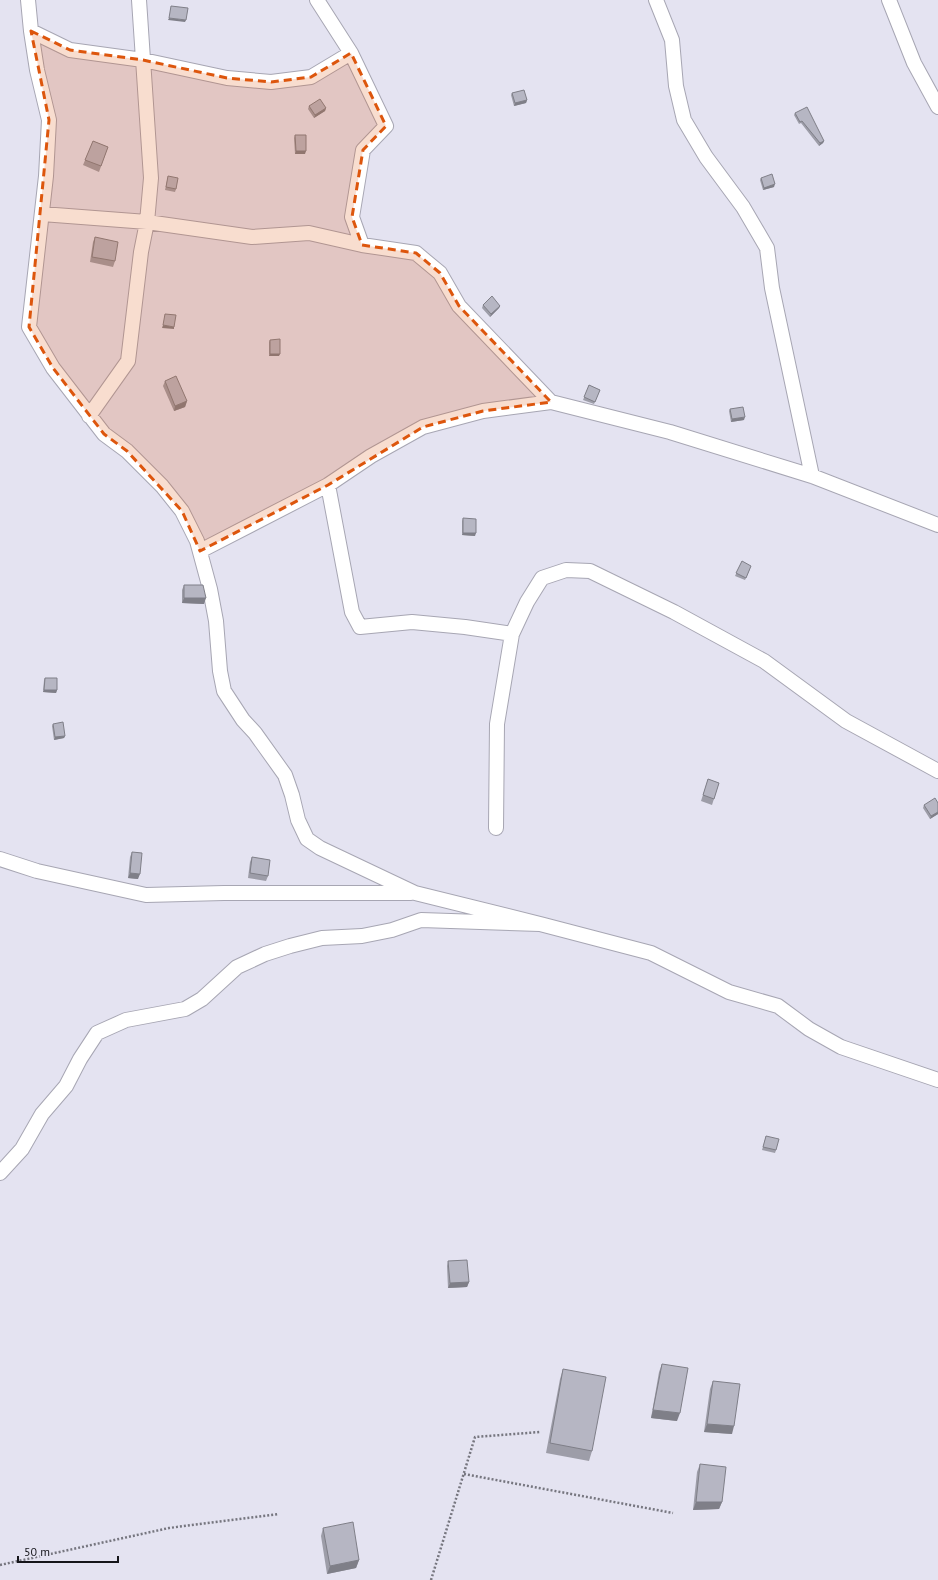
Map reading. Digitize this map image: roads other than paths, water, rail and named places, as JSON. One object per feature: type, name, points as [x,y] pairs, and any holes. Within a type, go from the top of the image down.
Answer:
[{"type":"street","points":[[28,0],[37,70],[50,120],[46,176],[29,327],[53,368],[89,416],[104,434],[127,451],[162,486],[182,511],[200,551],[210,589],[216,621],[220,671],[224,692],[243,720],[255,732],[285,775],[298,820],[308,839],[320,848],[416,893],[651,953],[729,992],[778,1006],[808,1029],[841,1047],[938,1080]]},
{"type":"street","points":[[89,416],[128,362],[141,252],[147,222],[152,178],[139,0]]},
{"type":"street","points":[[317,0],[351,53],[386,126],[363,150],[352,217],[362,245]]},
{"type":"street","points":[[656,0],[672,40],[676,86],[684,120],[706,157],[743,207],[767,248],[772,288],[812,476]]},
{"type":"street","points":[[889,0],[914,63],[938,106]]},
{"type":"street","points":[[31,31],[70,50],[143,60],[227,78],[271,82],[311,77],[351,53]]},
{"type":"street","points":[[42,214],[147,222],[252,236],[309,233],[362,245],[416,253],[440,272],[459,306],[551,402]]},
{"type":"street","points":[[200,551],[328,485],[371,456],[423,427],[483,411],[551,402],[670,432],[812,476],[938,524]]},
{"type":"street","points":[[328,485],[352,612],[360,627],[412,622],[465,627],[512,634]]},
{"type":"street","points":[[496,828],[497,724],[512,634],[527,602],[542,578],[566,570],[590,571],[674,612],[764,661],[846,720],[938,771]]},
{"type":"street","points":[[0,859],[37,871],[146,895],[224,893],[416,893]]},
{"type":"street","points":[[0,1173],[22,1149],[42,1114],[66,1086],[80,1059],[97,1033],[126,1020],[185,1010],[202,999],[236,967],[258,957],[290,946],[322,938],[362,936],[392,930],[421,920],[540,924]]}]
